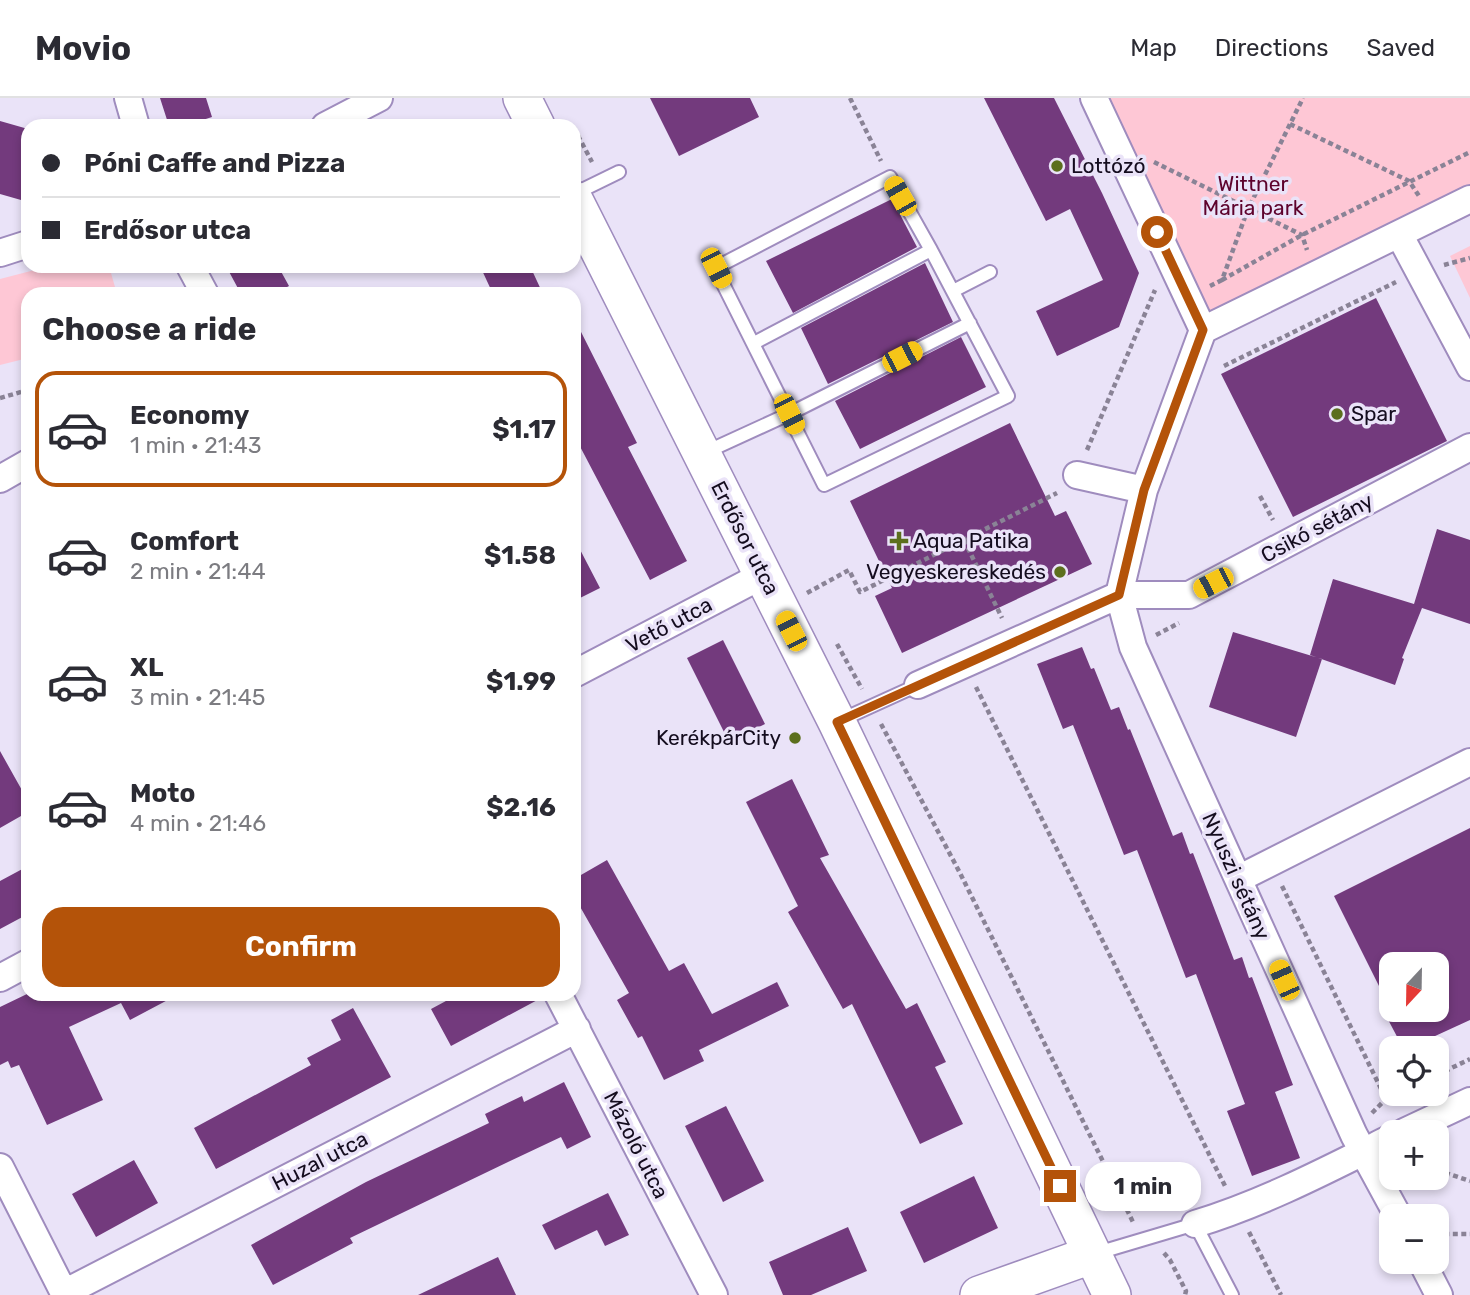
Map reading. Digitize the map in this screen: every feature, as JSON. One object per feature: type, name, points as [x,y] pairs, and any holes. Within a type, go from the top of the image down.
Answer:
[{"type":"street","points":[[128,98],[134,119]]},
{"type":"street","points":[[338,119],[379,98]]},
{"type":"street","points":[[522,98],[532,119]]},
{"type":"street","points":[[1094,98],[1203,330]]},
{"type":"street","points":[[1119,595],[1144,490],[1203,330],[1470,199]]},
{"type":"street","name":"Erdősor utca","points":[[581,214],[763,575],[794,600],[837,722],[1112,1295]]},
{"type":"street","points":[[1399,234],[1470,367]]},
{"type":"street","points":[[0,253],[21,246]]},
{"type":"street","name":"Csikó sétány","points":[[918,685],[1119,595],[1189,596],[1470,447]]},
{"type":"street","points":[[0,479],[21,467]]},
{"type":"street","points":[[1077,475],[1144,490]]},
{"type":"street","name":"Vető utca","points":[[581,670],[763,575]]},
{"type":"street","name":"Nyuszi sétány","points":[[1119,595],[1133,647],[1363,1154],[1391,1204]]},
{"type":"street","points":[[1238,879],[1470,762]]},
{"type":"street","points":[[0,978],[21,967]]},
{"type":"street","name":"Mázoló utca","points":[[562,1001],[714,1295]]},
{"type":"street","name":"Huzal utca","points":[[64,1294],[577,1029]]},
{"type":"street","points":[[1430,1120],[1470,1101]]},
{"type":"street","points":[[1195,1224],[1238,1211],[1379,1145]]},
{"type":"street","points":[[0,1167],[64,1294]]},
{"type":"street","points":[[979,1295],[1091,1255]]},
{"type":"street","points":[[1428,1274],[1439,1295]]},
{"type":"lane","points":[[581,190],[618,172]]},
{"type":"lane","points":[[890,177],[931,250],[1008,396],[824,485],[716,268],[890,177]]},
{"type":"lane","points":[[754,343],[931,250]]},
{"type":"lane","points":[[953,291],[990,272]]},
{"type":"lane","points":[[702,453],[789,414],[970,323]]},
{"type":"lane","name":"Csikó sétány","points":[[837,722],[918,685]]},
{"type":"lane","points":[[1091,1255],[1195,1224],[1232,1295]]},
{"type":"path","points":[[850,98],[890,177]]},
{"type":"path","points":[[1222,281],[1248,209],[1303,98]]},
{"type":"path","points":[[1290,124],[1409,181],[1433,218]]},
{"type":"path","points":[[1116,143],[1302,235]]},
{"type":"path","points":[[1188,298],[1302,235],[1470,152]]},
{"type":"path","points":[[1224,366],[1418,271]]},
{"type":"path","points":[[794,600],[849,570],[860,592],[1053,496],[1077,475],[1155,289]]},
{"type":"path","points":[[0,398],[21,392]]},
{"type":"path","points":[[964,540],[1014,642]]},
{"type":"path","points":[[794,600],[816,603]]},
{"type":"path","points":[[834,638],[960,873],[1130,1217],[1170,1260],[1186,1291],[1185,1295]]},
{"type":"path","points":[[964,664],[1281,1295]]},
{"type":"path","points":[[1284,887],[1379,1084]]},
{"type":"path","points":[[1449,1069],[1470,1059]]},
{"type":"path","points":[[1449,1174],[1470,1181]]},
{"type":"path","points":[[1449,1234],[1470,1234]]},
{"type":"green space","name":"Wittner Mária park","points":[[1094,98],[1470,98],[1470,199],[1203,330]]},
{"type":"green space","points":[[1470,246],[1470,298],[1450,256]]},
{"type":"green space","points":[[23,273],[111,273],[115,287],[21,287],[21,360],[0,365],[0,279]]},
{"type":"building","points":[[160,98],[206,98],[212,117],[206,119],[167,119]]},
{"type":"building","points":[[650,98],[750,98],[759,117],[679,156]]},
{"type":"building","points":[[984,98],[1054,98],[1139,273],[1119,327],[1057,356],[1036,311],[1103,280],[1070,209],[1046,221]]},
{"type":"building","points":[[0,121],[21,127],[21,200],[0,194]]},
{"type":"building","points":[[892,199],[917,247],[793,313],[766,261]]},
{"type":"building","points":[[925,263],[953,322],[828,384],[801,328]]},
{"type":"building","points":[[230,273],[282,273],[289,286],[287,287],[237,287]]},
{"type":"building","points":[[483,273],[533,273],[540,287],[490,287]]},
{"type":"building","name":"Spar","points":[[1376,298],[1447,441],[1293,517],[1221,374]]},
{"type":"building","points":[[581,332],[637,443],[628,447],[687,561],[650,580],[581,448]]},
{"type":"building","points":[[961,337],[986,387],[860,449],[835,401]]},
{"type":"building","points":[[1010,423],[1055,516],[1066,511],[1092,564],[902,653],[875,596],[892,588],[850,501]]},
{"type":"building","points":[[1437,529],[1470,540],[1470,624],[1422,608],[1402,658],[1404,659],[1395,685],[1310,655],[1333,579],[1414,604]]},
{"type":"building","points":[[581,551],[600,588],[581,598]]},
{"type":"building","points":[[1233,632],[1322,659],[1296,737],[1209,707]]},
{"type":"building","points":[[723,640],[765,724],[729,742],[687,658]]},
{"type":"building","points":[[1082,647],[1091,669],[1094,668],[1111,710],[1119,707],[1128,730],[1130,729],[1173,836],[1182,832],[1190,854],[1193,853],[1234,960],[1242,957],[1249,978],[1252,977],[1293,1085],[1275,1092],[1300,1158],[1252,1176],[1227,1111],[1245,1104],[1196,974],[1186,978],[1137,850],[1124,855],[1073,725],[1063,729],[1037,664]]},
{"type":"building","points":[[0,751],[21,788],[21,816],[0,828]]},
{"type":"building","points":[[792,779],[829,855],[820,858],[906,1009],[917,1003],[946,1062],[935,1067],[963,1124],[920,1144],[852,1004],[843,1009],[788,912],[798,906],[746,802]]},
{"type":"building","points":[[1470,828],[1470,1020],[1435,1036],[1397,1036],[1389,1022],[1449,1022],[1449,952],[1379,952],[1379,986],[1334,896]]},
{"type":"building","points":[[607,860],[669,971],[684,963],[712,1014],[777,982],[789,1006],[699,1050],[704,1061],[664,1080],[642,1036],[638,1038],[617,1000],[629,993],[581,908],[581,875]]},
{"type":"building","points":[[21,870],[21,918],[0,929],[0,881]]},
{"type":"building","points":[[21,997],[21,1001],[166,1001],[130,1020],[121,1003],[69,1027],[103,1100],[47,1125],[19,1065],[11,1068],[8,1061],[0,1065],[0,1007]]},
{"type":"building","points":[[446,1001],[535,1001],[451,1046],[431,1009]]},
{"type":"building","points":[[353,1008],[391,1077],[216,1169],[194,1128],[311,1065],[307,1058],[341,1040],[331,1020]]},
{"type":"building","points":[[564,1082],[591,1137],[567,1149],[561,1137],[350,1238],[353,1243],[273,1285],[251,1245],[366,1182],[489,1123],[485,1114],[522,1096],[524,1102]]},
{"type":"building","points":[[726,1106],[764,1181],[723,1202],[685,1126]]},
{"type":"building","points":[[134,1160],[158,1203],[96,1237],[72,1194]]},
{"type":"building","points":[[974,1176],[998,1228],[924,1263],[900,1212]]},
{"type":"building","points":[[608,1193],[629,1235],[605,1246],[597,1230],[555,1250],[542,1225]]},
{"type":"building","points":[[848,1227],[867,1271],[811,1295],[783,1295],[769,1262]]},
{"type":"building","points":[[498,1257],[516,1295],[418,1295]]},
{"type":"place","name":"Lottózó","points":[[1057,166]]},
{"type":"place","name":"Spar","points":[[1337,414]]},
{"type":"place","name":"Aqua Patika","points":[[899,541]]},
{"type":"place","name":"Vegyeskereskedés","points":[[1060,572]]},
{"type":"place","name":"KerékpárCity","points":[[795,738]]},
{"type":"route","points":[[1060,1186],[837,722],[1119,595],[1144,490],[1203,330],[1157,232]]}]
